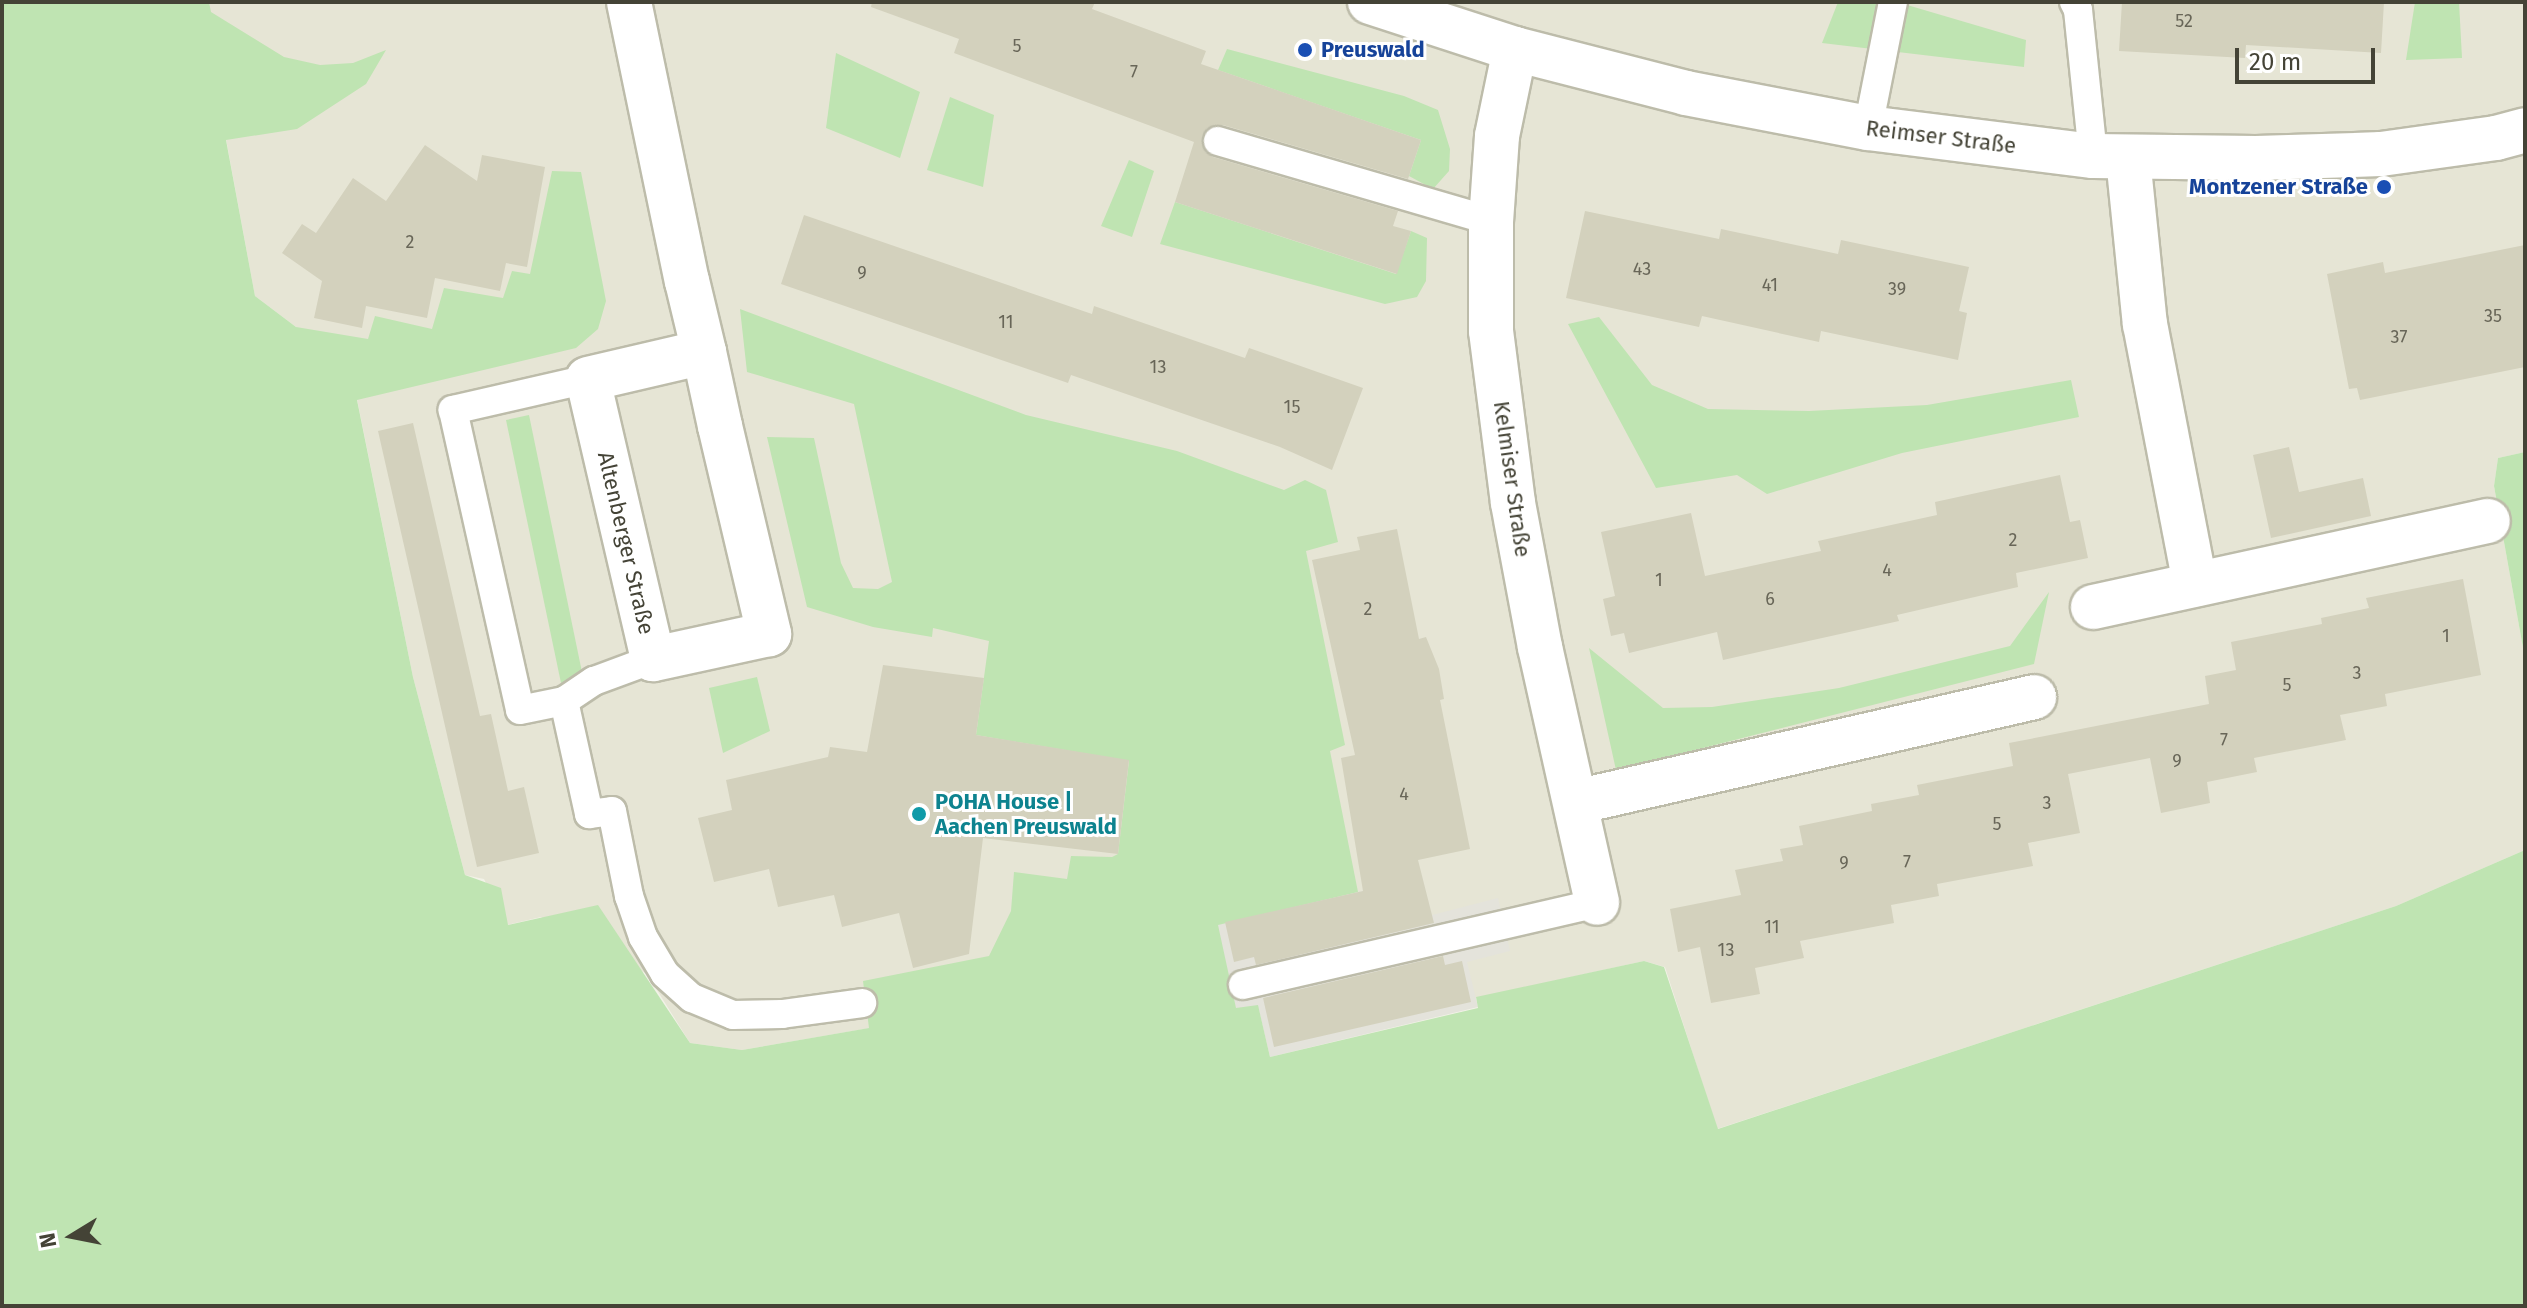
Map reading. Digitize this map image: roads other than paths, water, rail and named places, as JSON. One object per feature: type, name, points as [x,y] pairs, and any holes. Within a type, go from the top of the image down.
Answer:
[{"type":"street","name":"Altenberger Straße","points":[[588,379],[653,659],[769,634],[704,352],[629,2]]},
{"type":"street","name":"Reimser Straße","points":[[1370,2],[1515,49],[1686,93],[1868,128],[2111,157],[2381,154],[2496,138],[2525,130]]},
{"type":"street","name":"Kelmiser Straße","points":[[1515,49],[1497,136],[1491,221],[1491,331],[1513,503],[1540,647],[1597,903]]},
{"type":"street","points":[[2111,157],[2195,584]]},
{"type":"street","points":[[588,379],[704,352]]},
{"type":"street","points":[[2093,607],[2488,521]]},
{"type":"street","points":[[1576,802],[2034,697]]},
{"type":"lane","points":[[1868,128],[1893,2]]},
{"type":"lane","points":[[2074,2],[2111,157]]},
{"type":"lane","points":[[1218,141],[1491,221]]},
{"type":"lane","points":[[588,379],[453,410],[520,710],[564,701],[594,681],[653,659]]},
{"type":"lane","points":[[564,701],[589,814],[612,811],[629,896],[643,937],[665,974],[692,998],[733,1015],[782,1014],[862,1003]]},
{"type":"lane","points":[[1243,985],[1597,903]]},
{"type":"place","name":"Preuswald","points":[[1305,50]]},
{"type":"place","name":"Montzener Straße","points":[[2384,187]]},
{"type":"place","name":"POHA House | Aachen Preuswald","points":[[919,814]]}]
